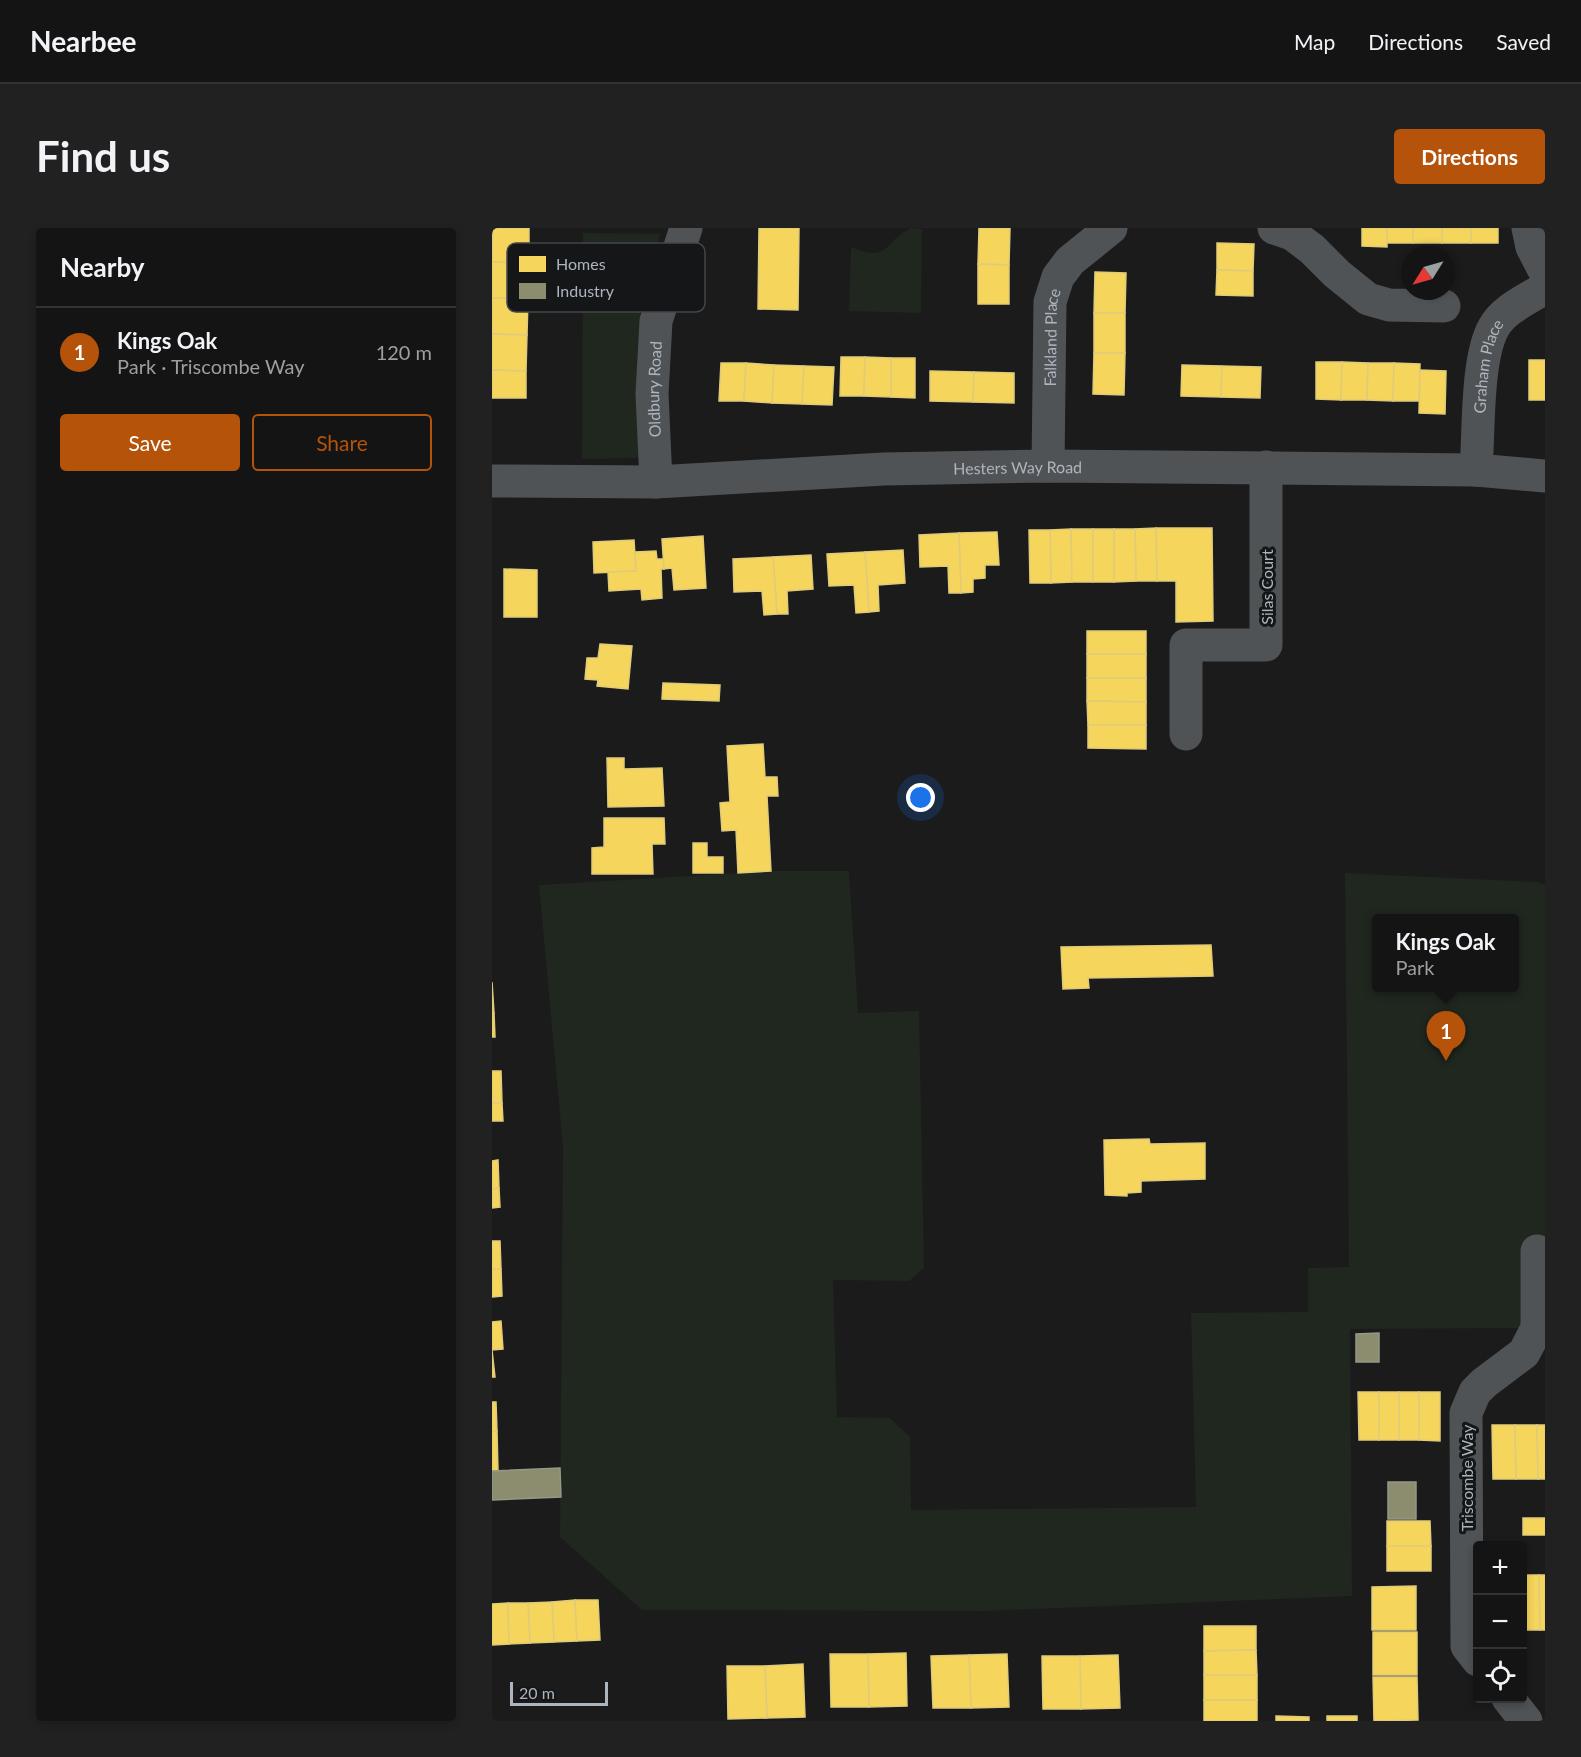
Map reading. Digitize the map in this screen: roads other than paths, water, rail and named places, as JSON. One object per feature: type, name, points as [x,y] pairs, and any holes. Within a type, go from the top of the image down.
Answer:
[{"type":"street","name":"Oldbury Road","points":[[681,243],[686,228]]},
{"type":"street","points":[[1274,228],[1299,239],[1368,299],[1389,305],[1444,306]]},
{"type":"street","points":[[1528,228],[1532,247],[1545,272]]},
{"type":"street","name":"Falkland Place","points":[[1048,466],[1050,302],[1058,277],[1070,261],[1108,229]]},
{"type":"street","name":"Graham Place","points":[[1476,470],[1482,366],[1487,343],[1494,326],[1511,309],[1545,288]]},
{"type":"street","name":"Oldbury Road","points":[[656,482],[652,394],[656,321],[659,312]]},
{"type":"street","name":"Hesters Way Road","points":[[492,481],[656,482],[884,469],[1048,466],[1476,470],[1545,476]]},
{"type":"street","name":"Silas Court","points":[[1186,735],[1186,645],[1266,645],[1266,467]]},
{"type":"street","name":"Triscombe Way","points":[[1473,1654],[1467,1646],[1466,1413],[1475,1392],[1484,1383],[1537,1350],[1537,1251]]},
{"type":"street","points":[[1512,1703],[1526,1721]]},
{"type":"place","name":"Kings Oak","points":[[1446,1061]]}]
